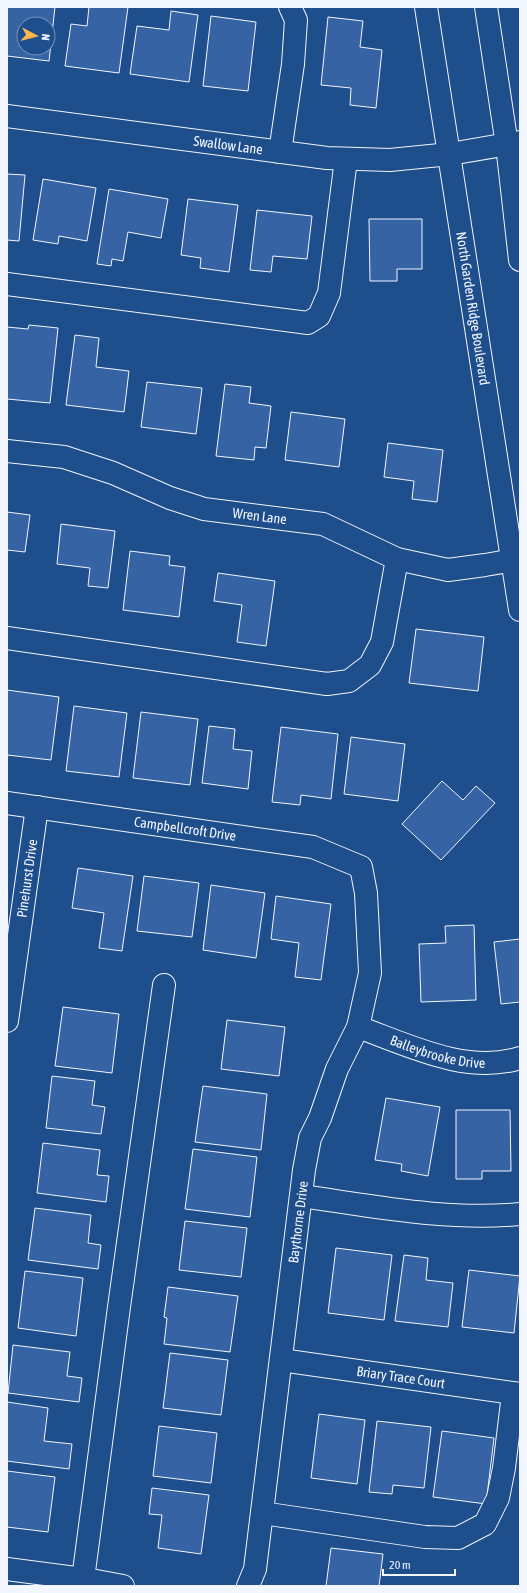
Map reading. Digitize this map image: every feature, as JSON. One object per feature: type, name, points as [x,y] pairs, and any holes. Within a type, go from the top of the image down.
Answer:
[{"type":"street","points":[[280,152],[293,64],[296,20],[290,7]]},
{"type":"street","name":"North Garden Ridge Boulevard","points":[[426,7],[517,559],[520,610]]},
{"type":"street","points":[[486,7],[513,143],[520,260]]},
{"type":"street","name":"Swallow Lane","points":[[7,116],[327,158],[390,160],[450,154],[513,143]]},
{"type":"street","points":[[7,284],[308,323],[319,316],[329,293],[346,159]]},
{"type":"street","name":"Wren Lane","points":[[7,451],[64,457],[113,473],[170,498],[204,508],[323,524],[397,559],[448,570],[517,559]]},
{"type":"street","points":[[7,638],[327,684],[349,681],[370,665],[382,642],[397,559]]},
{"type":"street","name":"Campbellcroft Drive","points":[[7,804],[37,807],[313,847],[361,867]]},
{"type":"street","name":"Pinehurst Drive","points":[[7,1021],[37,807]]},
{"type":"street","name":"Baythorne Drive","points":[[248,1586],[255,1569],[301,1196],[310,1138],[320,1118],[337,1069],[358,1027],[370,973],[366,893],[361,867]]},
{"type":"street","points":[[83,1579],[164,986]]},
{"type":"street","name":"Balleybrooke Drive","points":[[358,1027],[450,1059],[478,1064],[510,1061],[520,1058]]},
{"type":"street","points":[[301,1196],[452,1215],[492,1217],[520,1214]]},
{"type":"street","name":"Briary Trace Court","points":[[281,1360],[516,1394]]},
{"type":"street","points":[[262,1513],[425,1536],[458,1538],[485,1524],[498,1498],[516,1394]]},
{"type":"street","points":[[7,1569],[123,1586]]},
{"type":"building","points":[[7,7],[55,7],[54,16],[16,16],[16,56],[50,56],[49,61],[7,56]]},
{"type":"building","points":[[89,7],[128,7],[119,73],[65,66],[71,24],[87,26]]},
{"type":"building","points":[[171,11],[198,15],[189,82],[130,74],[137,26],[169,30]]},
{"type":"building","points":[[211,16],[256,22],[248,91],[203,86]]},
{"type":"building","points":[[328,17],[363,21],[360,47],[382,50],[376,108],[350,105],[351,88],[321,85]]},
{"type":"building","points":[[7,174],[25,175],[19,241],[7,240]]},
{"type":"building","points":[[43,179],[96,188],[87,241],[59,236],[58,244],[33,240]]},
{"type":"building","points":[[109,189],[168,199],[161,238],[128,232],[123,261],[112,259],[111,266],[97,264]]},
{"type":"building","points":[[188,199],[238,205],[229,272],[200,268],[201,258],[181,255]]},
{"type":"building","points":[[257,210],[312,216],[307,259],[273,256],[271,272],[250,270]]},
{"type":"building","points":[[369,219],[422,219],[422,269],[397,269],[397,281],[370,281]]},
{"type":"building","points":[[29,325],[58,328],[50,403],[7,399],[7,327],[28,329]]},
{"type":"building","points":[[75,335],[99,338],[96,367],[129,371],[124,412],[66,405]]},
{"type":"building","points":[[147,382],[202,388],[196,434],[141,427]]},
{"type":"building","points":[[225,384],[251,387],[249,403],[271,406],[266,448],[255,447],[254,460],[216,456]]},
{"type":"building","points":[[291,412],[345,419],[339,467],[285,460]]},
{"type":"building","points":[[388,443],[443,450],[437,502],[412,499],[414,481],[384,477]]},
{"type":"building","points":[[7,512],[30,515],[25,552],[7,550]]},
{"type":"building","points":[[61,524],[115,531],[108,588],[88,586],[90,568],[57,564]]},
{"type":"building","points":[[130,551],[170,556],[169,565],[185,567],[179,617],[123,610]]},
{"type":"building","points":[[218,573],[275,581],[266,646],[237,642],[242,605],[214,601]]},
{"type":"building","points":[[416,629],[484,637],[478,691],[409,683]]},
{"type":"building","points":[[7,690],[59,697],[51,760],[7,755]]},
{"type":"building","points":[[74,706],[127,713],[119,777],[66,771]]},
{"type":"building","points":[[141,712],[198,719],[190,785],[133,778]]},
{"type":"building","points":[[209,726],[235,729],[233,749],[252,751],[248,789],[202,783]]},
{"type":"building","points":[[281,727],[338,734],[331,799],[301,795],[300,805],[272,802]]},
{"type":"building","points":[[351,737],[405,744],[398,801],[344,794]]},
{"type":"building","points":[[442,781],[463,800],[476,786],[495,803],[441,860],[402,824]]},
{"type":"building","points":[[78,868],[133,876],[122,951],[99,948],[104,913],[72,908]]},
{"type":"building","points":[[144,876],[199,883],[192,937],[137,931]]},
{"type":"building","points":[[211,885],[265,893],[256,958],[203,950]]},
{"type":"building","points":[[276,896],[331,904],[321,980],[295,977],[299,943],[271,939]]},
{"type":"building","points":[[474,925],[476,1000],[421,1002],[419,944],[446,943],[445,926]]},
{"type":"building","points":[[520,939],[520,1002],[501,1004],[494,942]]},
{"type":"building","points":[[63,1007],[119,1014],[112,1073],[55,1066]]},
{"type":"building","points":[[227,1020],[285,1027],[279,1076],[221,1069]]},
{"type":"building","points":[[52,1076],[95,1081],[92,1105],[105,1107],[101,1134],[46,1128]]},
{"type":"building","points":[[203,1086],[267,1094],[261,1150],[195,1142]]},
{"type":"building","points":[[386,1098],[440,1107],[428,1176],[401,1171],[402,1164],[375,1160]]},
{"type":"building","points":[[456,1110],[510,1110],[511,1171],[482,1171],[482,1179],[456,1179]]},
{"type":"building","points":[[43,1143],[100,1150],[97,1175],[109,1176],[106,1202],[37,1193]]},
{"type":"building","points":[[193,1149],[257,1157],[250,1217],[185,1209]]},
{"type":"building","points":[[35,1208],[91,1215],[88,1243],[101,1245],[98,1269],[28,1260]]},
{"type":"building","points":[[185,1221],[247,1228],[241,1277],[179,1270]]},
{"type":"building","points":[[336,1248],[392,1255],[384,1320],[328,1313]]},
{"type":"building","points":[[404,1255],[428,1258],[426,1280],[453,1283],[448,1327],[395,1321]]},
{"type":"building","points":[[469,1270],[520,1276],[514,1333],[462,1327]]},
{"type":"building","points":[[25,1271],[83,1278],[76,1336],[18,1328]]},
{"type":"building","points":[[168,1287],[238,1296],[230,1352],[164,1344],[167,1318],[164,1317]]},
{"type":"building","points":[[13,1345],[70,1352],[67,1376],[82,1378],[79,1402],[8,1393]]},
{"type":"building","points":[[170,1353],[228,1360],[221,1415],[163,1408]]},
{"type":"building","points":[[7,1402],[48,1408],[44,1441],[72,1444],[69,1469],[7,1461]]},
{"type":"building","points":[[319,1414],[365,1420],[357,1484],[311,1478]]},
{"type":"building","points":[[377,1421],[431,1427],[424,1488],[393,1485],[392,1494],[369,1492]]},
{"type":"building","points":[[159,1426],[217,1433],[211,1483],[153,1476]]},
{"type":"building","points":[[442,1431],[494,1438],[486,1504],[433,1497]]},
{"type":"building","points":[[7,1471],[55,1477],[48,1532],[7,1527]]},
{"type":"building","points":[[152,1488],[209,1495],[201,1554],[158,1548],[162,1515],[149,1514]]},
{"type":"building","points":[[331,1548],[383,1554],[379,1586],[326,1586]]}]
